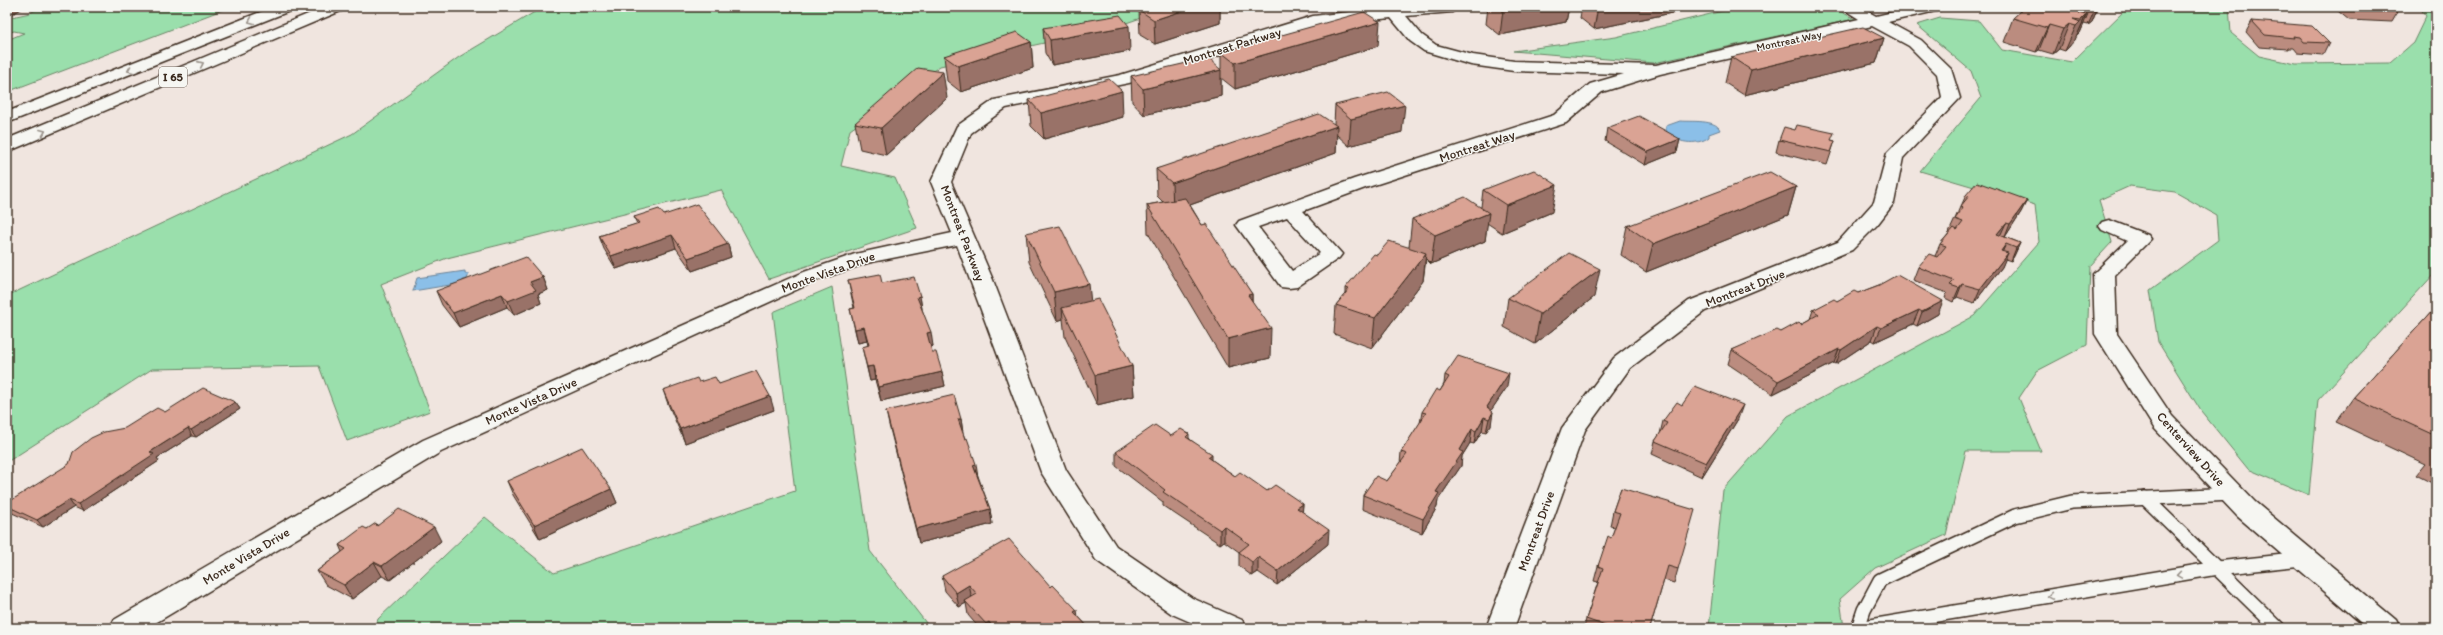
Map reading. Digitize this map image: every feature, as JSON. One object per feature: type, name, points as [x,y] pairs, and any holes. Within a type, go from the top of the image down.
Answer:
[{"type":"main road","name":"I 65","points":[[7,118],[287,7]]},
{"type":"main road","name":"I 65","points":[[7,146],[338,7]]},
{"type":"main road","name":"Montreat Parkway","points":[[1232,628],[1182,606],[1106,553],[1054,472],[964,237],[941,182],[963,130],[1000,104],[1123,79],[1313,22],[1394,12],[1452,7]]},
{"type":"main road","name":"Montreat Drive","points":[[1500,628],[1574,428],[1622,364],[1697,306],[1844,246],[1870,221],[1884,203],[1894,157],[1951,98],[1945,73],[1915,43],[1848,7]]},
{"type":"main road","name":"Montreat Way","points":[[1290,208],[1361,183],[1560,119],[1596,88],[1656,70],[1935,7]]},
{"type":"main road","name":"Montreat Way","points":[[1394,12],[1416,38],[1430,48],[1471,60],[1514,66],[1656,70]]},
{"type":"main road","name":"Centerview Drive","points":[[2109,226],[2142,239],[2104,274],[2106,334],[2162,422],[2232,494],[2302,558],[2386,628]]},
{"type":"main road","name":"Monte Vista Drive","points":[[124,628],[432,446],[811,276],[862,258],[964,237]]},
{"type":"lane","points":[[2232,494],[2072,502],[2015,516],[1880,580],[1864,610],[1859,628],[2217,568],[2302,558]]},
{"type":"lane","points":[[2145,498],[2278,628]]},
{"type":"green space","points":[[41,7],[230,7],[7,92],[7,40],[24,33],[14,31],[7,33],[7,18],[30,13]]},
{"type":"green space","points":[[543,7],[1172,7],[1112,28],[940,66],[850,130],[841,166],[895,178],[917,228],[769,279],[721,190],[447,258],[381,284],[430,411],[347,441],[319,366],[152,369],[7,462],[7,296],[352,134],[459,57]]},
{"type":"green space","points":[[1739,7],[1832,7],[1855,19],[1654,63],[1513,51],[1616,37]]},
{"type":"green space","points":[[2128,7],[2229,7],[2231,33],[2259,56],[2296,64],[2390,63],[2413,43],[2426,16],[2419,7],[2436,7],[2436,272],[2318,400],[2309,495],[2248,469],[2201,411],[2158,342],[2150,290],[2218,240],[2216,215],[2175,192],[2130,186],[2099,200],[2112,242],[2090,266],[2087,345],[2037,371],[2019,398],[2041,451],[1966,451],[1946,535],[1875,568],[1840,599],[1844,628],[1709,628],[1723,490],[1788,416],[1974,316],[2039,242],[2035,205],[1920,171],[1981,98],[1971,71],[1917,25],[1940,18],[1979,21],[2002,50],[2072,62]]},
{"type":"green space","points":[[832,287],[870,551],[930,628],[375,628],[378,619],[485,517],[554,573],[795,491],[773,312]]},
{"type":"water","points":[[1680,121],[1696,121],[1713,124],[1718,126],[1720,130],[1709,134],[1709,137],[1699,142],[1680,141],[1670,135],[1666,130],[1666,126]]},
{"type":"water","points":[[465,271],[465,274],[469,274],[467,279],[463,280],[462,283],[413,291],[417,278]]},
{"type":"building","points":[[1149,7],[1194,7],[1154,20],[1139,10]]},
{"type":"building","points":[[1499,7],[1521,7],[1503,10]]},
{"type":"building","points":[[2021,7],[2084,7],[2090,9],[2087,13],[2081,11],[2078,13],[2086,15],[2081,20],[2073,19],[2080,22],[2076,26],[2069,24],[2063,29],[2049,25],[2047,28],[2013,18],[2024,8]]},
{"type":"building","points":[[2353,7],[2394,7],[2399,10],[2355,9]]},
{"type":"building","points":[[1364,12],[1380,22],[1235,63],[1221,52]]},
{"type":"building","points":[[1120,15],[1129,26],[1050,40],[1043,28]]},
{"type":"building","points":[[2252,21],[2312,26],[2329,43],[2304,42],[2300,37],[2293,36],[2294,38],[2265,35]]},
{"type":"building","points":[[1863,27],[1884,38],[1751,70],[1731,57]]},
{"type":"building","points":[[1017,32],[1031,42],[958,66],[944,56]]},
{"type":"building","points":[[1208,58],[1221,70],[1143,89],[1131,76]]},
{"type":"building","points":[[918,68],[943,72],[881,128],[855,123]]},
{"type":"building","points":[[1109,79],[1122,91],[1041,113],[1029,100]]},
{"type":"building","points":[[1388,92],[1405,105],[1351,119],[1335,105]]},
{"type":"building","points":[[1319,114],[1337,126],[1172,183],[1156,169]]},
{"type":"building","points":[[1639,116],[1680,139],[1648,152],[1607,128]]},
{"type":"building","points":[[1797,125],[1834,133],[1831,140],[1835,141],[1831,152],[1779,140],[1784,127],[1795,130]]},
{"type":"building","points":[[1534,170],[1557,185],[1506,205],[1483,190]]},
{"type":"building","points":[[1770,172],[1796,187],[1653,244],[1627,226]]},
{"type":"building","points":[[1977,182],[2027,200],[2010,224],[2006,223],[1997,234],[2020,243],[2016,248],[2006,244],[2001,251],[2008,253],[1980,289],[1962,284],[1959,288],[1950,285],[1954,281],[1918,267],[1929,254],[1937,257],[1946,246],[1940,244],[1954,228],[1957,230],[1963,222],[1955,219],[1963,208],[1960,207],[1969,196],[1966,195]]},
{"type":"building","points":[[1465,197],[1489,213],[1435,235],[1412,219]]},
{"type":"building","points":[[1185,198],[1202,225],[1206,224],[1252,294],[1248,295],[1271,328],[1228,339],[1147,205]]},
{"type":"building","points":[[697,204],[728,244],[688,258],[672,235],[611,256],[599,236],[639,223],[634,217],[659,209],[664,215]]},
{"type":"building","points":[[1060,226],[1089,284],[1054,292],[1026,233]]},
{"type":"building","points":[[1389,241],[1426,253],[1375,318],[1336,305],[1349,289],[1345,288],[1374,254],[1377,255]]},
{"type":"building","points":[[1569,253],[1600,269],[1540,314],[1508,298]]},
{"type":"building","points":[[526,257],[543,277],[530,282],[536,290],[508,301],[502,294],[453,313],[436,291]]},
{"type":"building","points":[[880,274],[882,283],[914,277],[920,296],[917,297],[931,332],[927,333],[932,352],[936,352],[942,372],[878,387],[873,366],[867,367],[862,347],[869,345],[864,327],[855,329],[850,309],[855,308],[848,280]]},
{"type":"building","points":[[1897,275],[1943,301],[1922,312],[1919,310],[1881,328],[1877,326],[1841,350],[1839,349],[1778,381],[1732,350],[1777,330],[1781,332],[1799,322],[1801,324],[1819,314],[1813,310],[1834,299],[1837,301],[1854,291],[1858,293],[1879,285]]},
{"type":"building","points":[[1098,299],[1132,366],[1095,375],[1062,308]]},
{"type":"building","points":[[2436,307],[2436,436],[2353,398]]},
{"type":"building","points":[[1458,356],[1509,373],[1487,407],[1493,412],[1489,419],[1484,417],[1476,431],[1472,429],[1460,450],[1463,452],[1436,492],[1439,493],[1423,519],[1363,495],[1376,476],[1387,481],[1407,454],[1401,452],[1426,413],[1422,412],[1436,389],[1440,391],[1449,377],[1445,375]]},
{"type":"building","points":[[756,371],[770,396],[680,429],[663,390],[697,378],[699,382],[715,377],[719,384]]},
{"type":"building","points":[[1695,386],[1743,405],[1706,463],[1655,441],[1667,423],[1663,421],[1677,402],[1682,405]]},
{"type":"building","points":[[203,388],[235,402],[191,430],[188,428],[150,452],[154,454],[78,504],[69,500],[37,520],[7,506],[7,503],[69,464],[73,452],[91,438],[104,432],[125,428],[157,408],[165,412]]},
{"type":"building","points":[[954,395],[961,419],[958,419],[965,439],[967,438],[976,464],[973,465],[990,509],[916,529],[886,411]]},
{"type":"building","points":[[1155,425],[1171,436],[1181,429],[1189,434],[1186,437],[1212,454],[1208,457],[1235,476],[1240,472],[1267,491],[1275,485],[1303,504],[1297,508],[1329,530],[1278,571],[1258,557],[1252,562],[1239,552],[1249,544],[1224,526],[1220,530],[1163,492],[1165,490],[1116,452]]},
{"type":"building","points":[[582,447],[611,489],[534,525],[507,481]]},
{"type":"building","points":[[1621,488],[1695,510],[1678,569],[1668,566],[1650,628],[1611,628],[1586,619],[1603,568],[1598,566],[1608,536],[1611,538],[1620,513],[1613,511]]},
{"type":"building","points":[[399,509],[434,527],[382,566],[374,562],[344,585],[317,571],[346,549],[339,545],[363,527],[367,529],[376,523],[377,526]]},
{"type":"building","points":[[1009,539],[1051,587],[1053,585],[1077,610],[1074,612],[1089,628],[994,628],[989,622],[986,624],[965,601],[977,594],[969,585],[956,593],[942,576]]},
{"type":"building","points":[[2303,624],[2307,628],[2283,628]]}]
